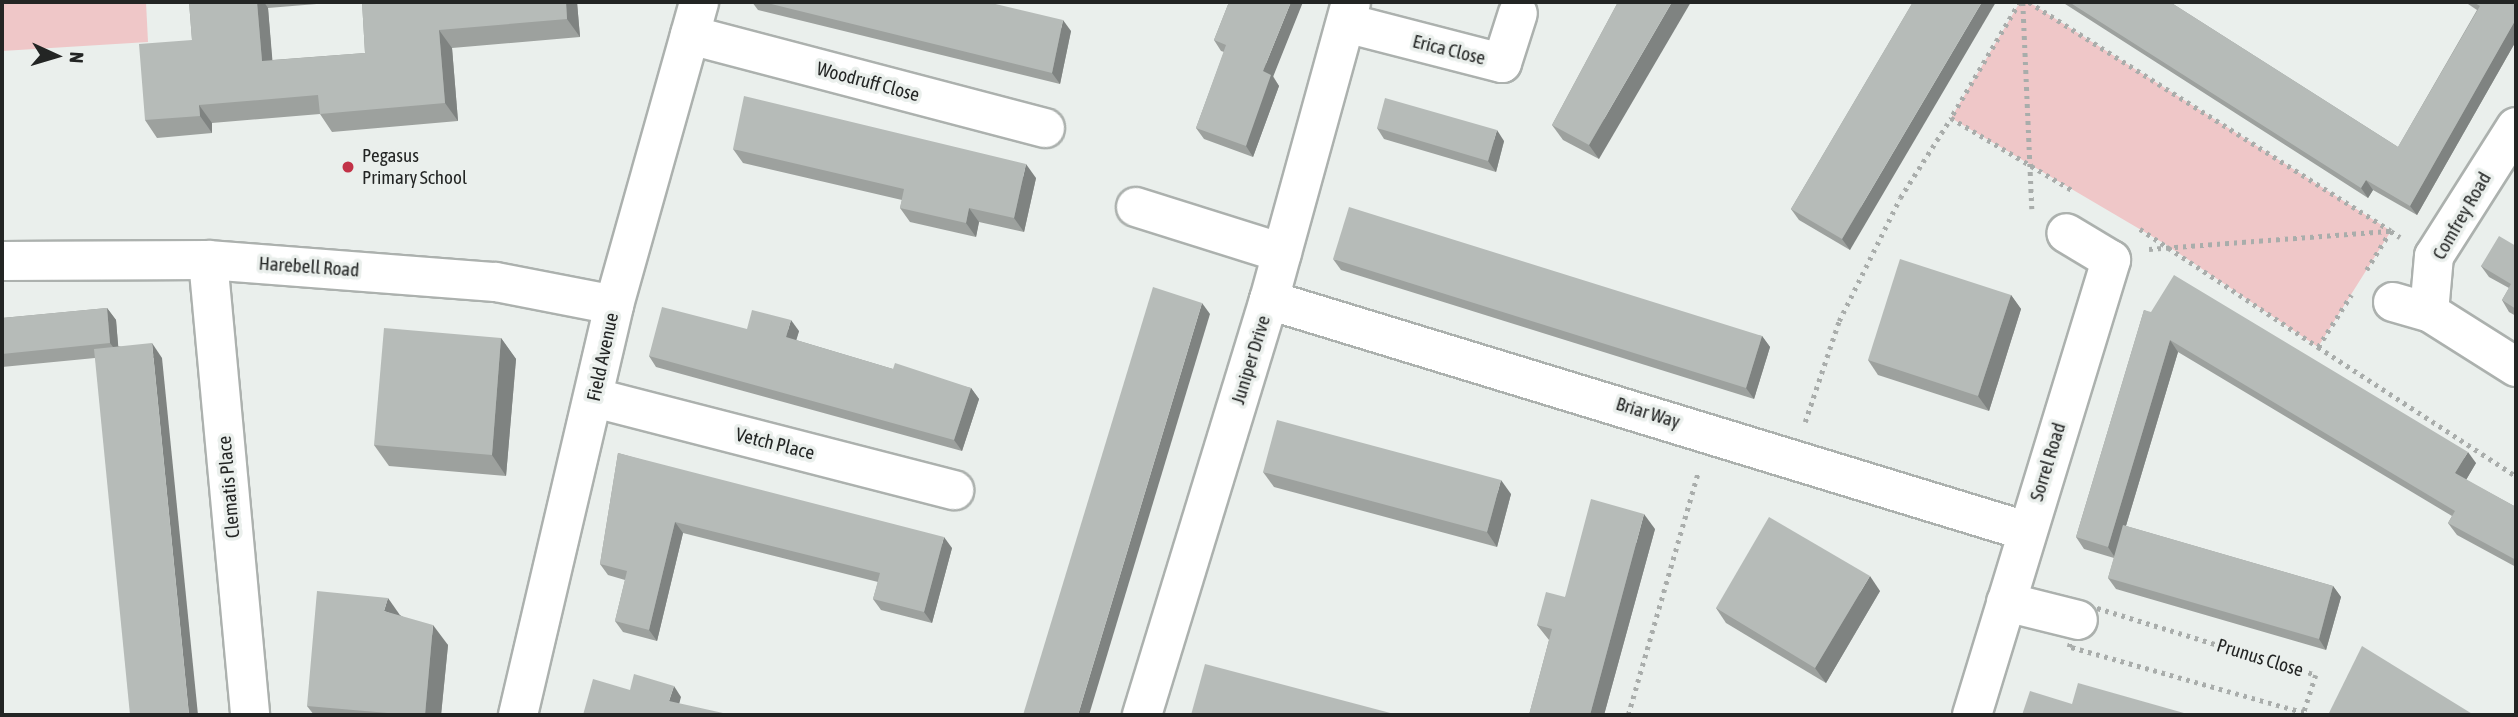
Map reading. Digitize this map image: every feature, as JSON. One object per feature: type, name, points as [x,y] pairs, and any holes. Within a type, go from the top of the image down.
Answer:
[{"type":"street","name":"Erica Close","points":[[1349,13],[1502,63],[1518,13]]},
{"type":"street","name":"Juniper Drive","points":[[1142,715],[1269,300],[1349,13]]},
{"type":"street","name":"Woodruff Close","points":[[695,18],[1045,128]]},
{"type":"street","name":"Field Avenue","points":[[518,715],[595,398],[614,305],[695,18]]},
{"type":"street","name":"Comfrey Road","points":[[2516,127],[2434,257],[2411,307],[2516,367]]},
{"type":"street","points":[[1136,207],[1282,253]]},
{"type":"street","points":[[2066,233],[2111,261]]},
{"type":"street","name":"Harebell Road","points":[[2,261],[208,260],[496,282],[614,305]]},
{"type":"street","name":"Clematis Place","points":[[208,260],[250,715]]},
{"type":"street","name":"Sorrel Road","points":[[1972,715],[2026,531],[2111,261]]},
{"type":"street","name":"Briar Way","points":[[1269,300],[1793,455],[2026,531]]},
{"type":"street","name":"Vetch Place","points":[[595,398],[954,490]]},
{"type":"street","points":[[2006,602],[2078,620]]},
{"type":"path","points":[[1793,455],[1839,321],[1900,198],[2021,2]]},
{"type":"path","points":[[2021,2],[2032,167],[2032,229],[2066,233]]},
{"type":"path","points":[[2029,2],[2434,257]]},
{"type":"path","points":[[1951,118],[2087,199]]},
{"type":"path","points":[[2132,224],[2516,476]]},
{"type":"path","points":[[2111,261],[2165,244],[2391,231]]},
{"type":"path","points":[[2318,347],[2391,231]]},
{"type":"path","points":[[1628,715],[1710,432]]},
{"type":"path","name":"Prunus Close","points":[[2081,603],[2316,675],[2306,714],[2069,647],[2078,620],[2081,603]]},
{"type":"shaded area","points":[[2,2],[146,2],[148,42],[2,51]]},
{"type":"shaded area","points":[[2020,2],[2029,2],[2391,231],[2318,347],[2165,244],[1951,118]]},
{"type":"building","points":[[189,2],[257,2],[262,61],[365,53],[362,2],[566,2],[567,19],[439,30],[445,103],[320,114],[318,95],[199,105],[200,116],[145,120],[139,44],[192,40]]},
{"type":"building","points":[[763,2],[987,2],[1063,20],[1052,73]]},
{"type":"building","points":[[1229,2],[1291,2],[1263,71],[1271,75],[1246,146],[1196,128],[1226,45],[1214,40]]},
{"type":"building","points":[[1618,2],[1672,2],[1589,145],[1552,125]]},
{"type":"building","points":[[1913,2],[1982,2],[1842,239],[1791,209]]},
{"type":"building","points":[[2069,2],[2170,2],[2398,147],[2480,6],[2473,2],[2516,2],[2516,19],[2410,206],[2366,180],[2361,188]]},
{"type":"building","points":[[744,96],[1026,164],[1014,218],[969,208],[966,223],[900,208],[904,189],[733,149]]},
{"type":"building","points":[[1385,98],[1497,130],[1488,161],[1377,128]]},
{"type":"building","points":[[1349,207],[1762,336],[1746,388],[1333,259]]},
{"type":"building","points":[[2499,236],[2516,246],[2516,309],[2502,300],[2511,284],[2481,266]]},
{"type":"building","points":[[1900,259],[2011,295],[1978,396],[1868,360]]},
{"type":"building","points":[[2174,275],[2468,452],[2455,473],[2516,507],[2516,560],[2448,523],[2455,511],[2170,340],[2108,547],[2076,537],[2144,310],[2151,312]]},
{"type":"building","points":[[1153,287],[1202,303],[1078,715],[1023,715]]},
{"type":"building","points":[[662,307],[747,329],[752,310],[791,320],[786,337],[893,369],[895,363],[971,388],[954,440],[649,356]]},
{"type":"building","points":[[107,308],[110,343],[2,354],[2,318]]},
{"type":"building","points":[[384,328],[501,338],[492,455],[374,445]]},
{"type":"building","points":[[152,343],[189,715],[130,715],[94,349]]},
{"type":"building","points":[[1277,420],[1501,480],[1487,532],[1263,472]]},
{"type":"building","points":[[618,453],[944,537],[924,612],[873,599],[880,573],[675,522],[649,630],[615,621],[627,571],[600,564]]},
{"type":"building","points":[[1591,499],[1644,514],[1590,715],[1529,715],[1552,629],[1537,625],[1546,592],[1565,597]]},
{"type":"building","points":[[1769,517],[1870,576],[1815,668],[1716,608]]},
{"type":"building","points":[[2123,525],[2333,586],[2319,639],[2108,578]]},
{"type":"building","points":[[317,591],[388,598],[384,611],[433,625],[425,715],[307,706]]},
{"type":"building","points":[[2362,646],[2474,715],[2328,715]]},
{"type":"building","points":[[1205,664],[1398,715],[1191,715]]},
{"type":"building","points":[[634,674],[674,686],[669,701],[732,715],[583,715],[593,679],[630,690]]},
{"type":"building","points":[[2078,683],[2191,715],[2022,715],[2030,691],[2072,704]]},
{"type":"place","name":"Pegasus Primary School","points":[[348,167]]}]
